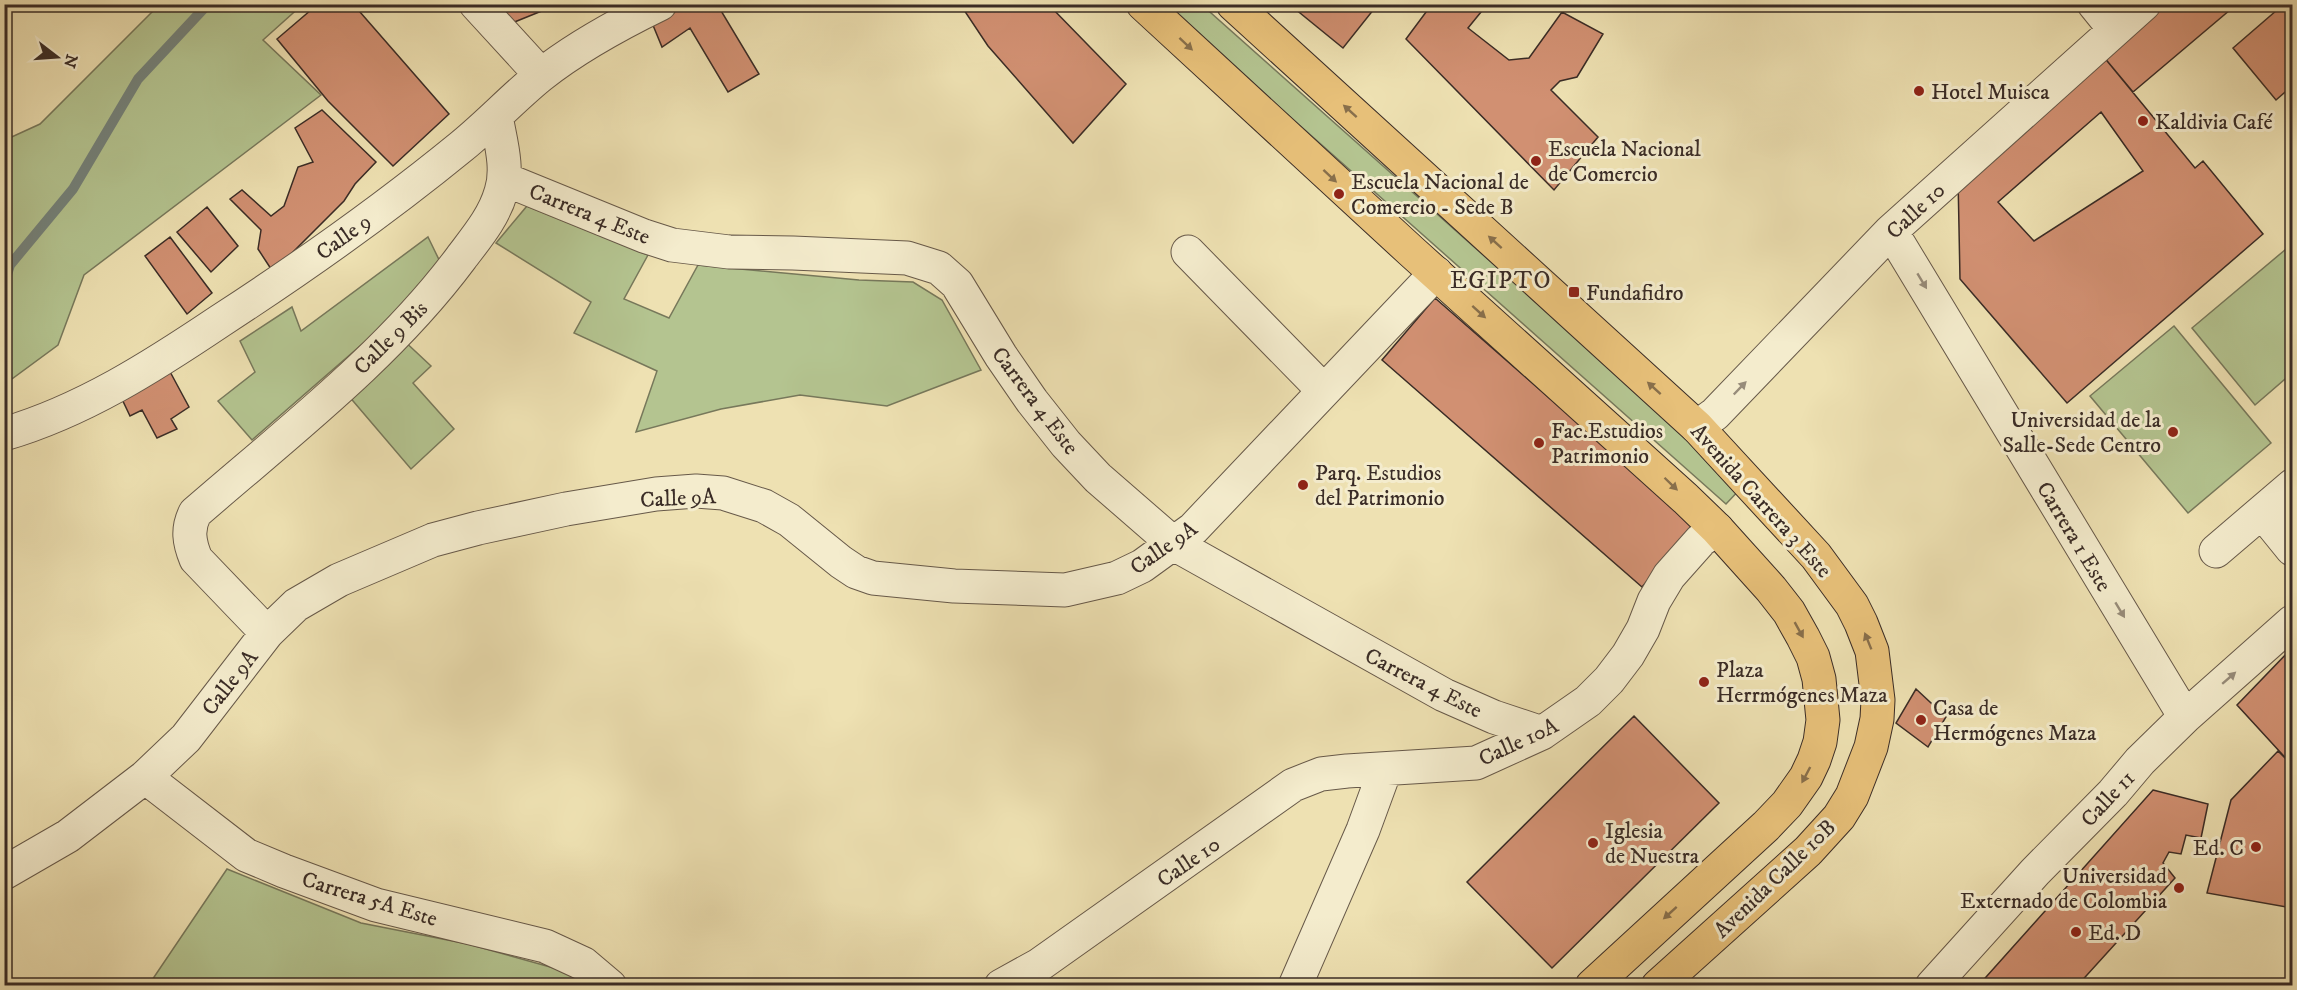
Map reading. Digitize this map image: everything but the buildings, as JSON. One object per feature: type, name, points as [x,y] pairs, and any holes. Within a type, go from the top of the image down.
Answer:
[{"type":"main road","points":[[1143,4],[1436,273],[1649,464],[1717,529]]},
{"type":"main road","name":"Avenida Carrera 3 Este","points":[[1233,4],[1697,427],[1816,556],[1852,605],[1872,651],[1876,675],[1877,719]]},
{"type":"main road","name":"Avenida Calle 10B","points":[[1592,986],[1766,826],[1797,792],[1814,760],[1823,720],[1819,678],[1813,657],[1789,612],[1717,529]]},
{"type":"main road","name":"Avenida Calle 10B","points":[[1658,986],[1808,851],[1827,831],[1852,796],[1871,747],[1877,719]]},
{"type":"street","points":[[476,4],[541,75]]},
{"type":"street","name":"Calle 9","points":[[4,434],[64,412],[137,375],[267,291],[464,145],[541,75],[614,27],[660,4]]},
{"type":"street","points":[[2094,4],[2115,30]]},
{"type":"street","name":"Calle 10","points":[[1697,427],[1715,414],[1891,231],[2144,4]]},
{"type":"street","name":"Calle 9 Bis","points":[[267,633],[196,559],[190,545],[190,521],[195,513],[342,385],[444,281],[482,230],[502,192],[504,179],[502,151],[496,116]]},
{"type":"street","name":"Carrera 4 Este","points":[[504,179],[644,236],[672,245],[729,252],[907,258],[939,268],[957,284],[1026,392],[1066,444],[1098,478],[1174,544],[1444,695],[1494,717],[1542,733]]},
{"type":"street","name":"Carrera 1 Este","points":[[1891,231],[2185,717]]},
{"type":"street","points":[[1188,252],[1324,391]]},
{"type":"street","name":"Calle 9A","points":[[4,873],[68,836],[145,777],[186,738],[267,633],[296,606],[339,580],[433,540],[478,528],[656,494],[696,491],[723,493],[764,506],[789,520],[856,572],[891,581],[1065,590],[1117,578],[1142,566],[1193,529],[1436,273]]},
{"type":"street","points":[[2216,551],[2292,486]]},
{"type":"street","points":[[2262,512],[2292,549]]},
{"type":"street","name":"Calle 10A","points":[[1385,770],[1476,763],[1542,733],[1588,701],[1610,680],[1638,638],[1654,601],[1669,576],[1701,540],[1717,529]]},
{"type":"street","name":"Calle 11","points":[[1932,986],[2035,872],[2185,717],[2292,622]]},
{"type":"street","points":[[1295,986],[1363,830],[1385,770]]},
{"type":"street","name":"Calle 10","points":[[1001,986],[1039,965],[1293,786],[1322,774],[1385,770]]},
{"type":"street","name":"Carrera 5A Este","points":[[145,777],[246,855],[284,872],[376,905],[545,946],[584,964],[610,986]]},
{"type":"green space","points":[[160,4],[302,5],[263,40],[321,95],[84,275],[58,345],[5,384],[5,140],[40,124]]},
{"type":"green space","points":[[1164,5],[1202,5],[1743,486],[1726,504]]},
{"type":"green space","points":[[527,206],[648,255],[624,299],[669,318],[698,265],[859,280],[913,282],[942,300],[981,370],[887,406],[800,395],[721,409],[636,432],[657,371],[574,333],[591,302],[496,243]]},
{"type":"green space","points":[[428,237],[445,272],[252,440],[218,401],[255,372],[240,341],[292,307],[301,331]]},
{"type":"green space","points":[[2292,244],[2292,373],[2255,405],[2192,328]]},
{"type":"green space","points":[[2174,326],[2271,443],[2188,513],[2090,396]]},
{"type":"green space","points":[[400,337],[431,366],[413,383],[454,429],[411,469],[342,388]]},
{"type":"green space","points":[[227,869],[361,923],[468,944],[561,970],[589,986],[148,986]]},
{"type":"waterway","points":[[4,284],[10,265],[73,189],[138,79],[208,4]]},
{"type":"place","name":"Hotel Muisca","points":[[1919,91]]},
{"type":"place","name":"Kaldivia Café","points":[[2143,121]]},
{"type":"place","name":"Escuela Nacional de Comercio","points":[[1536,161]]},
{"type":"place","name":"Escuela Nacional de Comercio - Sede B","points":[[1339,194]]},
{"type":"place","name":"Fundafidro","points":[[1574,292]]},
{"type":"place","name":"Universidad de la Salle-Sede Centro","points":[[2173,432]]},
{"type":"place","name":"Fac.Estudios Patrimonio","points":[[1539,443]]},
{"type":"place","name":"Parq. Estudios del Patrimonio","points":[[1303,485]]},
{"type":"place","name":"Plaza Herrmógenes Maza","points":[[1704,682]]},
{"type":"place","name":"Casa de Hermógenes Maza","points":[[1921,720]]},
{"type":"place","name":"Iglesia de Nuestra","points":[[1593,843]]},
{"type":"place","name":"Ed. C","points":[[2256,847]]},
{"type":"place","name":"Universidad Externado de Colombia","points":[[2179,888]]},
{"type":"place","name":"Ed. D","points":[[2076,932]]},
{"type":"district","name":"EGIPTO","points":[[1501,280]]}]
